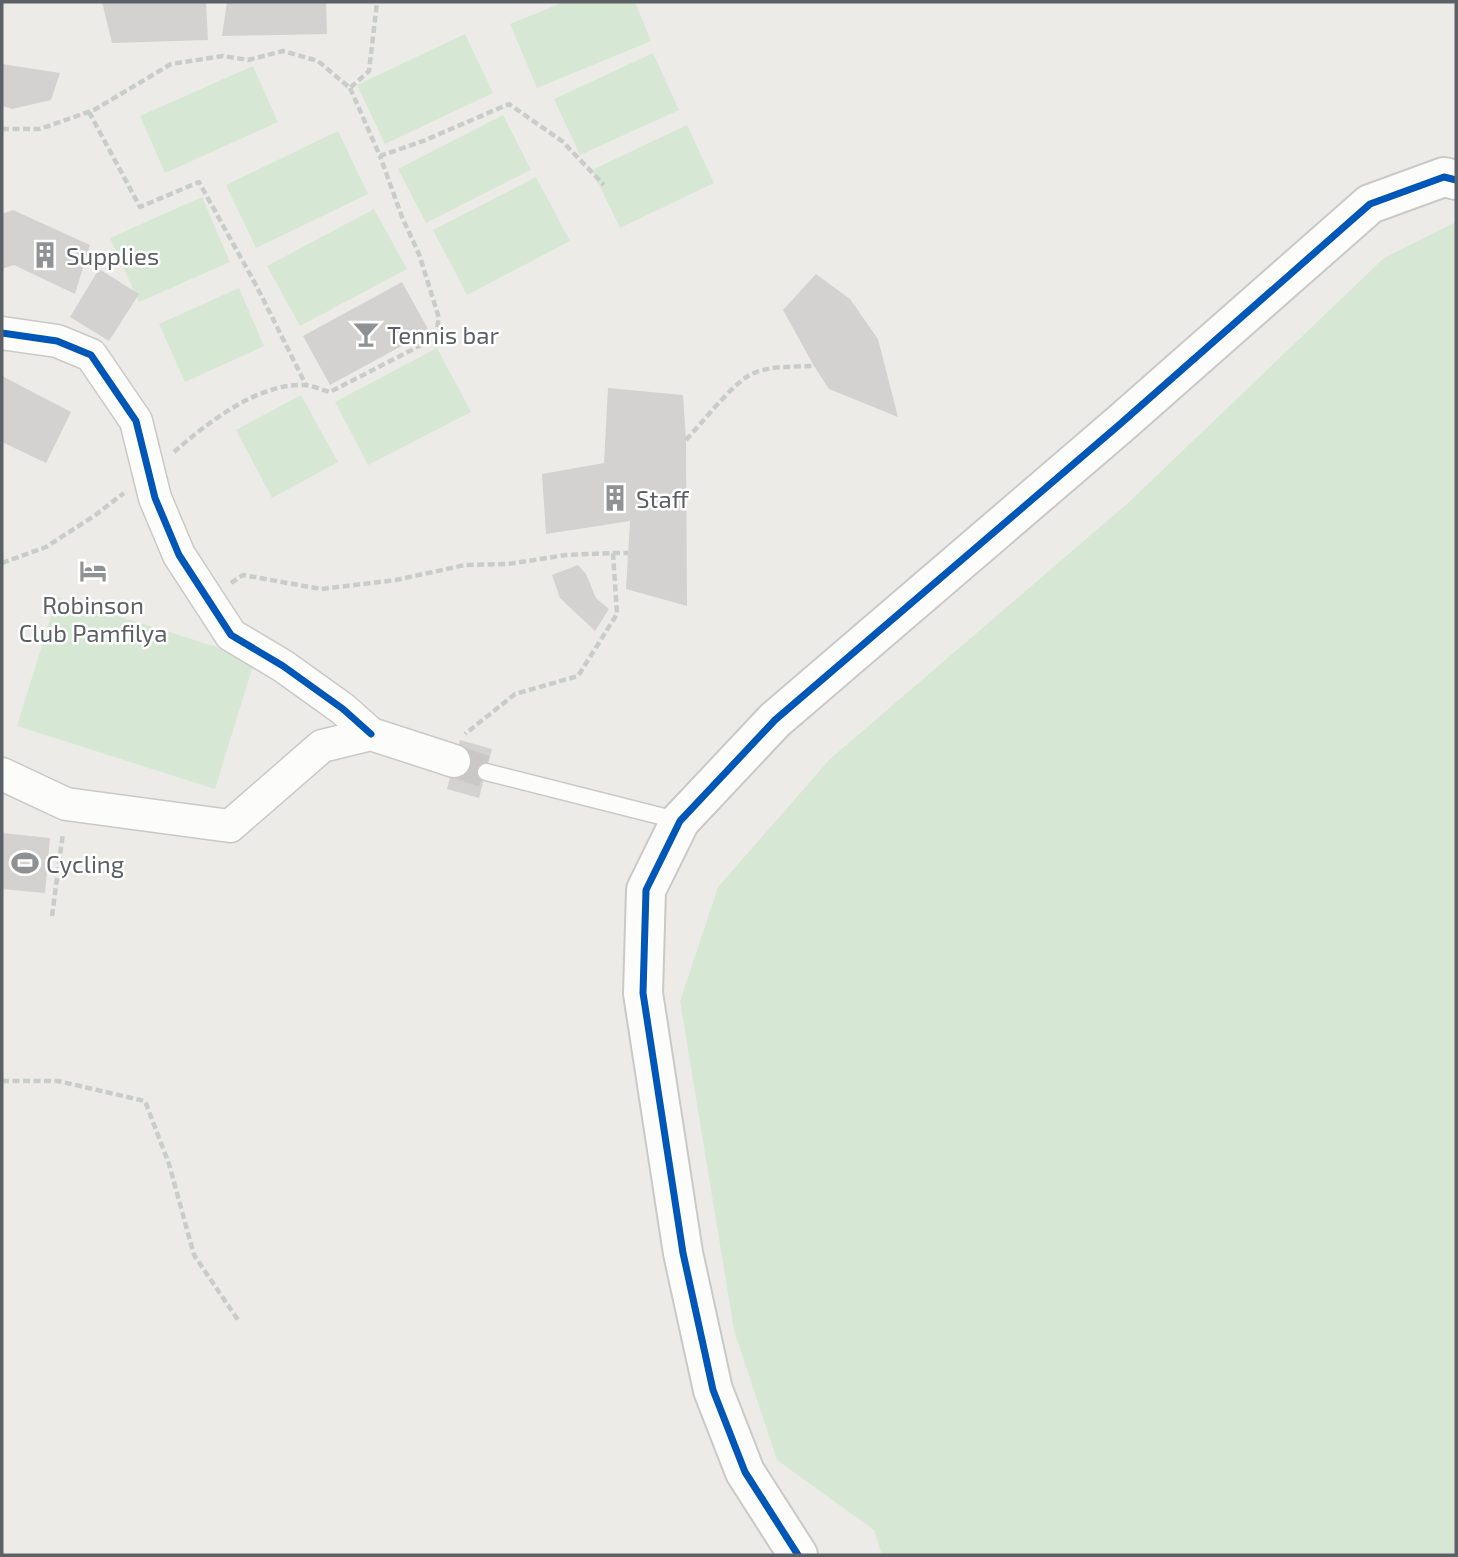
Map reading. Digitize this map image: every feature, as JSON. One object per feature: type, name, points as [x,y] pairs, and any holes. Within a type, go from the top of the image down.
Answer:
[{"type":"street","points":[[799,1555],[745,1472],[713,1390],[683,1253],[643,993],[646,890],[680,821],[775,720],[1119,425],[1370,204],[1444,177],[1456,180]]},
{"type":"street","points":[[2,333],[57,341],[91,355],[136,421],[155,498],[179,555],[231,635],[283,666],[343,709],[370,734],[446,759]]},
{"type":"street","points":[[2,774],[66,804],[230,826],[322,746],[370,734]]},
{"type":"lane","points":[[486,772],[680,821]]},
{"type":"path","points":[[350,88],[369,71],[377,2]]},
{"type":"path","points":[[2,129],[40,130],[89,112],[171,64],[223,56],[248,60],[283,51],[318,61],[350,88],[419,254],[439,318],[436,333],[429,341],[330,392],[306,385],[276,388],[231,408],[94,516],[46,547],[2,564]]},
{"type":"path","points":[[380,156],[423,141],[509,104],[562,141],[604,185]]},
{"type":"path","points":[[89,112],[140,207],[199,182],[251,276],[306,385]]},
{"type":"path","points":[[686,440],[749,376],[779,368],[814,366]]},
{"type":"path","points":[[446,759],[515,694],[578,676],[617,614],[613,553]]},
{"type":"path","points":[[206,598],[243,575],[321,589],[396,580],[465,565],[508,564],[566,555],[628,553]]},
{"type":"path","points":[[52,916],[66,804]]},
{"type":"path","points":[[2,1080],[58,1081],[145,1101],[169,1164],[194,1255],[238,1320]]},
{"type":"green space","points":[[564,2],[635,2],[651,41],[537,88],[510,24]]},
{"type":"green space","points":[[465,34],[493,93],[385,144],[357,85]]},
{"type":"green space","points":[[653,53],[679,110],[580,155],[554,99]]},
{"type":"green space","points":[[253,66],[278,122],[165,173],[140,116]]},
{"type":"green space","points":[[503,115],[531,170],[426,223],[398,169]]},
{"type":"green space","points":[[687,125],[714,183],[620,228],[592,170]]},
{"type":"green space","points":[[338,131],[368,194],[256,248],[226,185]]},
{"type":"green space","points":[[536,177],[570,241],[467,295],[433,230]]},
{"type":"green space","points":[[202,197],[230,262],[139,302],[110,238]]},
{"type":"green space","points":[[374,209],[407,269],[300,326],[267,266]]},
{"type":"green space","points":[[1456,222],[1456,1555],[882,1555],[874,1530],[777,1460],[734,1330],[680,1001],[718,887],[830,759],[1128,503],[1384,258]]},
{"type":"green space","points":[[239,288],[264,346],[185,382],[159,324]]},
{"type":"green space","points":[[437,348],[471,412],[368,465],[335,402]]},
{"type":"green space","points":[[301,395],[338,462],[272,498],[236,430]]},
{"type":"green space","points":[[57,597],[255,659],[215,789],[17,726]]},
{"type":"building","points":[[102,2],[206,2],[208,40],[112,43]]},
{"type":"building","points":[[227,2],[326,2],[327,34],[222,36]]},
{"type":"building","points":[[2,64],[60,73],[51,100],[12,109],[2,106]]},
{"type":"building","name":"Supplies","points":[[13,210],[90,245],[75,294],[14,265],[2,269],[2,214]]},
{"type":"building","points":[[99,269],[139,294],[109,341],[70,317]]},
{"type":"building","points":[[816,274],[850,299],[878,339],[898,417],[829,389],[814,366],[783,310]]},
{"type":"building","name":"Tennis bar","points":[[402,282],[429,331],[330,385],[303,336]]},
{"type":"building","points":[[2,376],[71,412],[46,463],[2,442]]},
{"type":"building","name":"Staff","points":[[608,388],[683,395],[686,440],[687,606],[626,589],[630,521],[546,534],[542,474],[604,463]]},
{"type":"building","points":[[578,565],[586,574],[596,598],[609,609],[595,631],[560,598],[552,575]]},
{"type":"building","points":[[460,740],[492,749],[479,798],[447,789]]},
{"type":"building","name":"Cycling","points":[[2,833],[50,838],[45,893],[2,889]]},
{"type":"tunnel","points":[[454,761],[486,772]]},
{"type":"cycle path","points":[[798,1555],[745,1472],[713,1390],[683,1253],[643,993],[646,890],[680,821],[775,720],[1119,425],[1370,204],[1444,177],[1456,180]]},
{"type":"cycle path","points":[[2,333],[57,341],[91,355],[136,421],[155,498],[179,555],[231,635],[283,666],[343,709],[371,734]]},
{"type":"place","name":"Supplies","points":[[45,255]]},
{"type":"place","name":"Tennis bar","points":[[366,334]]},
{"type":"place","name":"Staff","points":[[615,498]]},
{"type":"place","name":"Robinson Club Pamfilya","points":[[93,571]]},
{"type":"place","name":"Cycling","points":[[25,863]]}]
